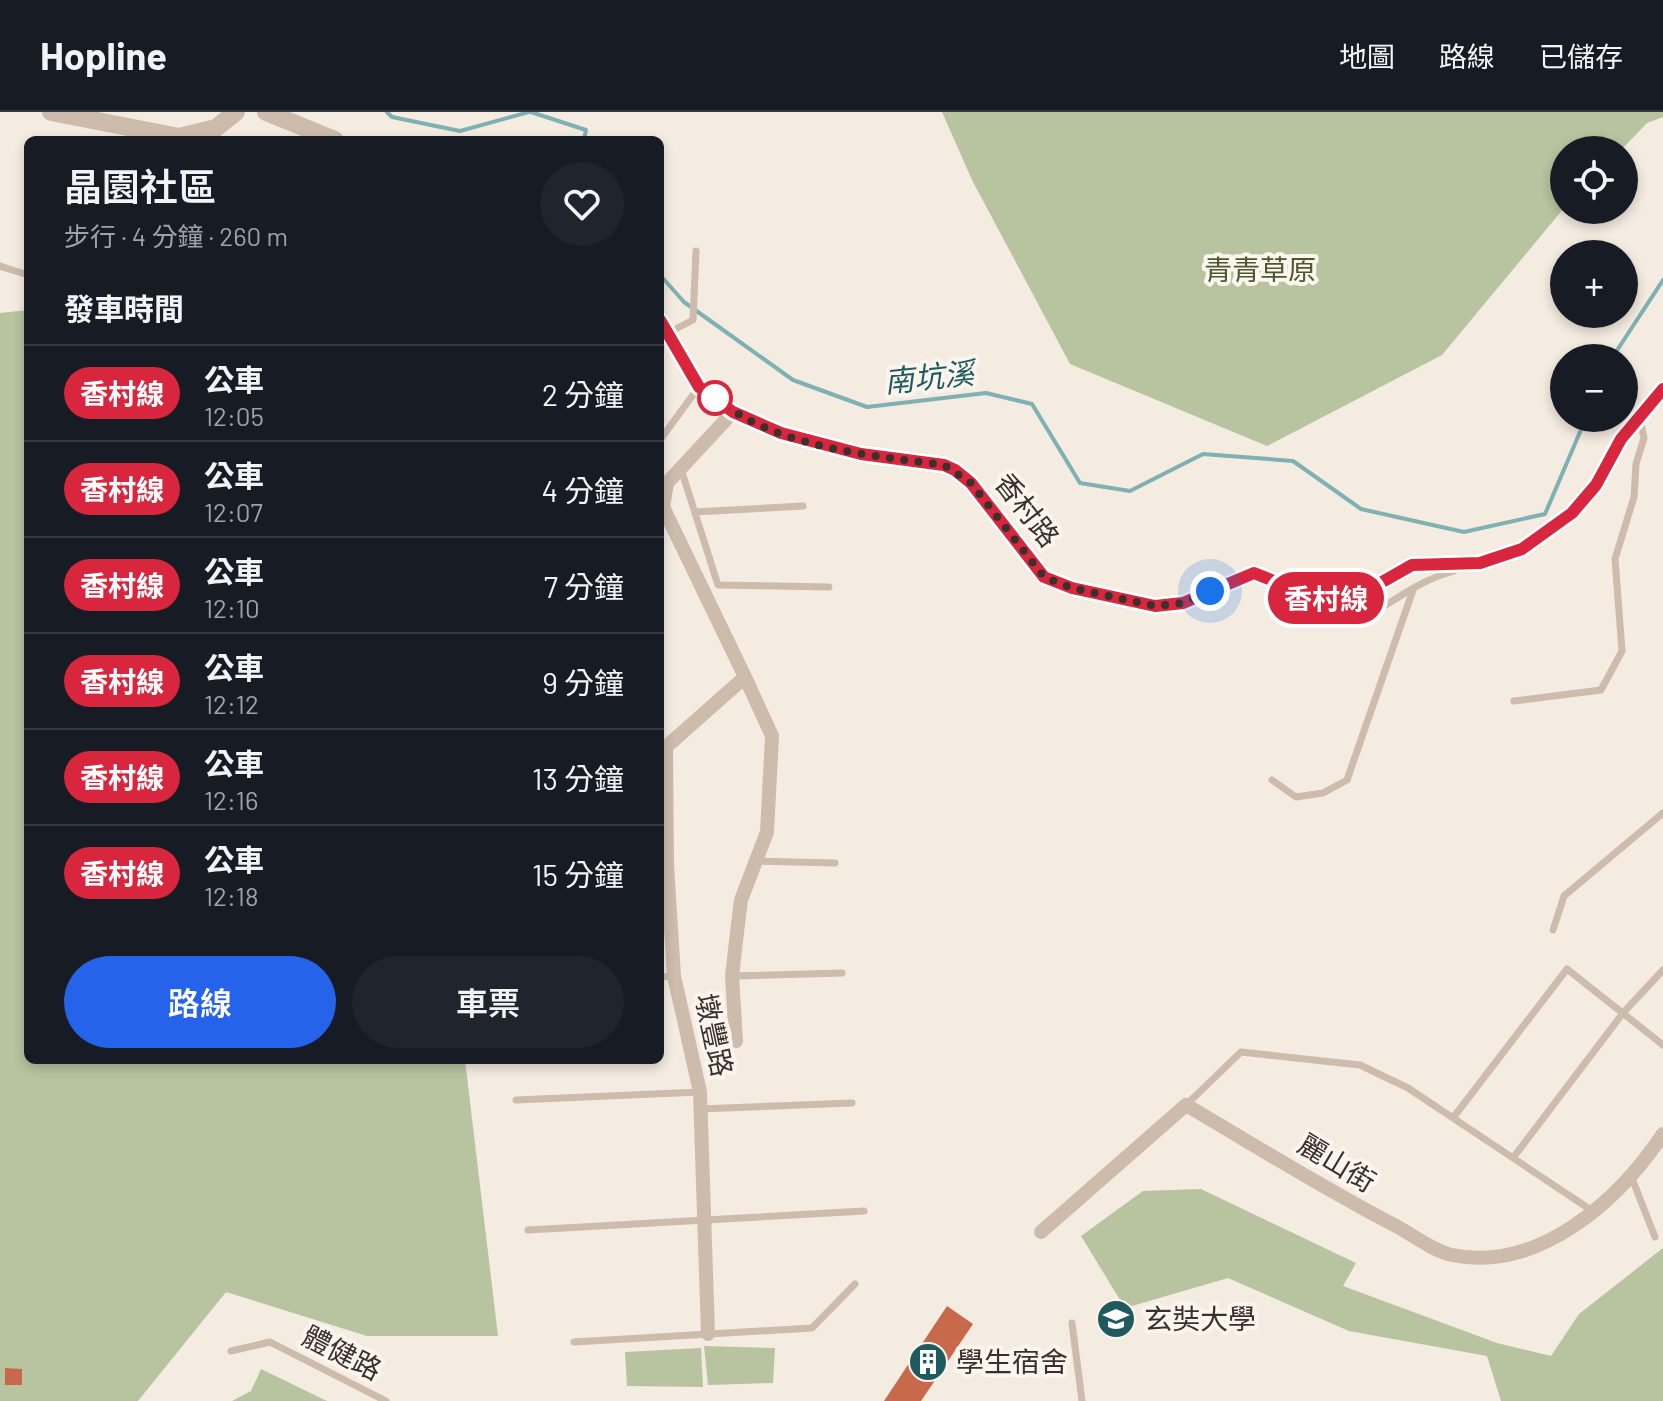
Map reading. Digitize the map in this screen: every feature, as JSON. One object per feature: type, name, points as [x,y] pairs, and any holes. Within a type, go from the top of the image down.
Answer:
[{"type":"street","points":[[51,112],[174,136]]},
{"type":"street","points":[[183,136],[216,128],[236,112]]},
{"type":"street","points":[[266,112],[325,136]]},
{"type":"street","name":"香村路","points":[[664,327],[699,387],[733,412],[781,433],[861,454],[944,465],[971,483],[1044,577],[1072,588],[1155,606],[1183,603],[1254,573],[1313,597],[1342,599],[1361,594],[1412,565],[1480,563],[1522,549],[1572,513],[1596,485],[1621,439],[1663,389]]},
{"type":"street","name":"墩豐路","points":[[664,501],[667,483],[733,412]]},
{"type":"street","name":"墩豐路","points":[[664,509],[772,736],[767,832],[741,900],[732,976],[736,1041]]},
{"type":"street","name":"墩豐路","points":[[664,744],[745,677]]},
{"type":"street","name":"墩豐路","points":[[664,866],[667,976],[700,1092],[708,1334]]},
{"type":"street","points":[[1041,1232],[1186,1105]]},
{"type":"street","name":"麗山街","points":[[1186,1105],[1374,1215],[1451,1255],[1504,1256],[1551,1241],[1594,1212],[1663,1134]]},
{"type":"lane","points":[[664,327],[693,320],[696,251]]},
{"type":"lane","points":[[0,266],[24,274]]},
{"type":"lane","points":[[664,435],[699,387]]},
{"type":"lane","points":[[1514,701],[1601,690],[1614,671],[1622,651],[1615,559],[1634,497],[1636,464],[1644,438],[1639,417]]},
{"type":"lane","points":[[681,469],[718,585],[829,587]]},
{"type":"lane","points":[[695,512],[803,506]]},
{"type":"lane","name":"香村路","points":[[1296,612],[1329,622],[1355,620],[1446,573],[1480,563]]},
{"type":"lane","points":[[1272,780],[1296,797],[1323,793],[1347,780],[1413,590]]},
{"type":"lane","points":[[1553,930],[1564,896],[1663,813]]},
{"type":"lane","points":[[756,861],[835,863]]},
{"type":"lane","points":[[1453,1118],[1567,969],[1663,1045]]},
{"type":"lane","points":[[1513,1158],[1623,1013],[1663,970]]},
{"type":"lane","points":[[732,976],[842,973]]},
{"type":"lane","points":[[1186,1105],[1241,1052],[1360,1065],[1408,1088],[1594,1212]]},
{"type":"lane","points":[[516,1100],[700,1092]]},
{"type":"lane","points":[[700,1109],[852,1103]]},
{"type":"lane","points":[[1630,1174],[1655,1237]]},
{"type":"lane","points":[[528,1230],[864,1211]]},
{"type":"lane","points":[[574,1342],[812,1328],[855,1284]]},
{"type":"lane","points":[[1072,1323],[1082,1401]]},
{"type":"lane","name":"體健路","points":[[231,1351],[270,1342],[386,1401]]},
{"type":"green space","name":"青青草原","points":[[942,112],[1663,112],[1663,117],[1647,123],[1634,136],[1550,136],[1551,224],[1442,355],[1267,446],[1070,364],[972,180]]},
{"type":"green space","points":[[24,310],[24,1064],[465,1064],[498,1336],[367,1336],[226,1292],[138,1401],[0,1401],[0,313]]},
{"type":"green space","points":[[1201,1189],[1356,1263],[1343,1286],[1497,1343],[1551,1356],[1579,1314],[1663,1248],[1663,1401],[1501,1401],[1487,1356],[1349,1331],[1228,1278],[1125,1308],[1081,1236],[1143,1191]]},
{"type":"green space","points":[[704,1346],[775,1348],[773,1383],[708,1385]]},
{"type":"green space","points":[[701,1348],[703,1387],[627,1386],[625,1352]]},
{"type":"green space","points":[[261,1369],[327,1401],[232,1401],[251,1391]]},
{"type":"building","name":"學生宿舍","points":[[947,1306],[973,1324],[921,1401],[884,1401]]},
{"type":"building","points":[[5,1368],[22,1369],[22,1385],[5,1385]]},
{"type":"waterway","name":"南坑溪","points":[[387,112],[392,117],[460,131],[529,112]]},
{"type":"waterway","name":"南坑溪","points":[[531,112],[586,130],[585,136]]},
{"type":"waterway","name":"南坑溪","points":[[664,280],[684,302],[793,380],[867,407],[986,393],[1032,404],[1080,483],[1130,491],[1203,454],[1293,461],[1361,509],[1464,532],[1545,514],[1580,432]]},
{"type":"waterway","name":"南坑溪","points":[[1621,344],[1663,280]]},
{"type":"bus line","name":"香村線","points":[[664,328],[699,387],[733,412],[781,433],[861,454],[944,465],[955,470],[971,483],[1044,577],[1072,588],[1155,606],[1183,603],[1254,573],[1313,597],[1342,599],[1361,594],[1379,581],[1412,565],[1480,563],[1522,549],[1572,513],[1596,485],[1621,439],[1663,389]]},
{"type":"place","name":"玄奘大學","points":[[1116,1319]]},
{"type":"place","name":"學生宿舍","points":[[928,1362]]},
{"type":"route","points":[[715,398],[733,412],[781,433],[861,454],[944,465],[955,470],[971,483],[1044,577],[1072,588],[1155,606],[1183,603],[1210,591]]}]
